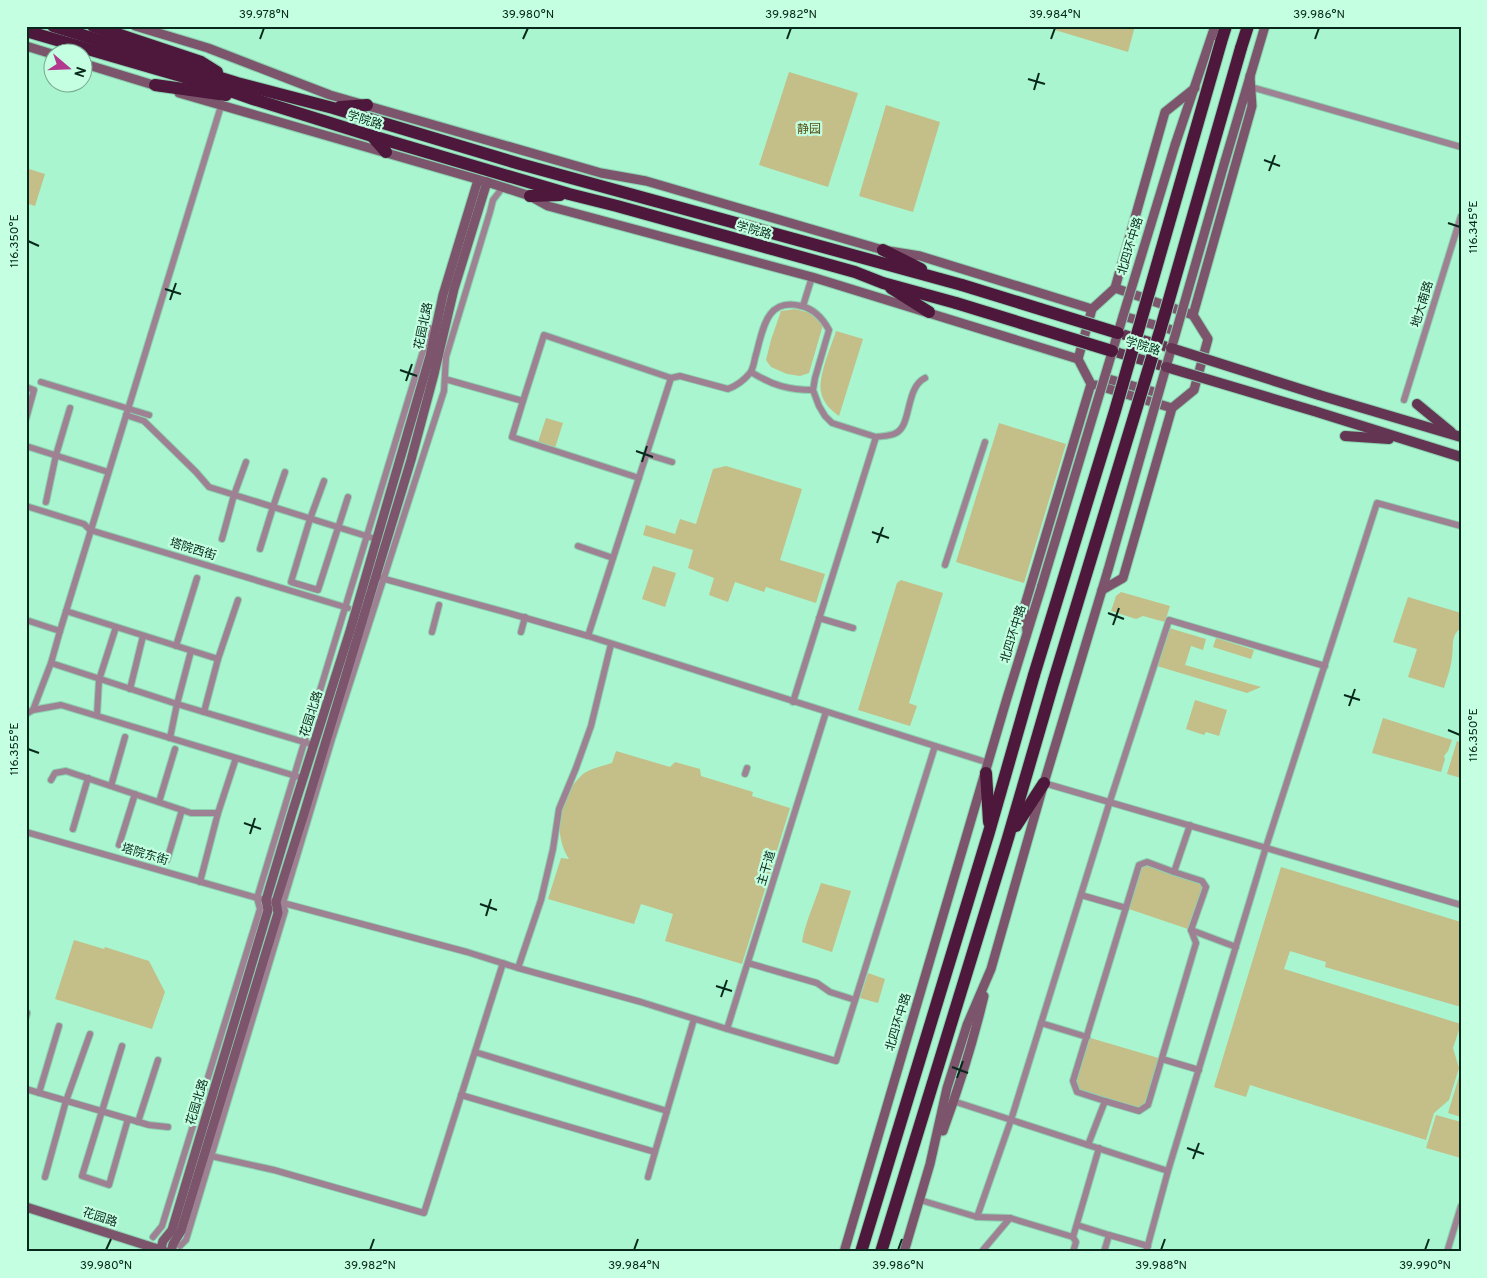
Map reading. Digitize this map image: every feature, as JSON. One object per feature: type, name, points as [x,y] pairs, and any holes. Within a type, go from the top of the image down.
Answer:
[{"type":"highway","name":"学院路","points":[[54,26],[237,83],[333,108],[520,164],[941,279],[1118,332]]},
{"type":"highway","points":[[93,26],[201,62],[237,83]]},
{"type":"highway","points":[[861,1252],[989,832],[1226,26]]},
{"type":"highway","points":[[882,1252],[1160,331],[1248,26]]},
{"type":"highway","name":"学院路","points":[[26,31],[222,88],[372,136],[569,194],[836,267],[1112,351]]},
{"type":"highway","points":[[155,85],[253,99]]},
{"type":"highway","points":[[333,108],[367,105]]},
{"type":"highway","points":[[372,136],[386,152]]},
{"type":"highway","points":[[530,196],[569,194]]},
{"type":"highway","points":[[884,250],[941,279]]},
{"type":"highway","points":[[883,282],[929,312]]},
{"type":"highway","points":[[987,768],[989,832]]},
{"type":"highway","points":[[1008,838],[1044,783]]},
{"type":"main road","name":"学院路","points":[[1118,332],[1458,437]]},
{"type":"main road","name":"学院路","points":[[1112,351],[1461,457]]},
{"type":"main road","points":[[1417,404],[1458,437]]},
{"type":"main road","points":[[1345,436],[1408,440]]},
{"type":"street","name":"学院路","points":[[134,26],[208,48],[292,82],[330,95],[601,173],[646,181],[884,250],[920,256],[1092,309]]},
{"type":"street","name":"北四环中路","points":[[844,1252],[1007,698],[1028,636],[1112,351],[1175,145],[1215,26]]},
{"type":"street","points":[[930,1164],[977,1026],[991,969],[1044,783],[1108,570],[1265,26]]},
{"type":"street","points":[[26,46],[42,51]]},
{"type":"street","name":"学院路","points":[[92,66],[221,106],[503,187],[530,196],[548,206],[812,277],[1078,359]]},
{"type":"street","points":[[1193,315],[1252,106],[1250,76]]},
{"type":"street","points":[[1251,87],[1461,147]]},
{"type":"street","points":[[1028,636],[1024,608],[1091,384],[1078,359],[1092,309],[1115,288],[1165,112],[1195,88]]},
{"type":"street","points":[[34,710],[51,663],[90,530],[221,106]]},
{"type":"street","name":"花园北路","points":[[163,1251],[163,1241],[172,1230],[268,910],[299,777],[356,610],[371,538],[430,356],[443,295],[482,181]]},
{"type":"street","name":"花园北路","points":[[270,901],[300,824],[380,578],[434,374],[482,181]]},
{"type":"street","points":[[503,187],[494,200],[446,357],[444,391],[380,578],[588,636],[936,746],[987,768]]},
{"type":"street","name":"地大南路","points":[[1404,400],[1461,216]]},
{"type":"street","points":[[803,306],[812,277]]},
{"type":"street","points":[[1102,590],[1123,578],[1172,408],[1194,390],[1208,339],[1193,315],[1115,288]]},
{"type":"street","points":[[639,478],[512,437],[544,335],[671,378],[680,376],[728,389],[734,387],[751,372],[768,316],[777,307],[788,303],[803,306],[812,309],[820,316],[829,330],[813,390],[825,416],[832,423],[876,437],[895,434],[900,430],[915,387],[919,381],[925,378]]},
{"type":"street","points":[[1123,316],[1176,331]]},
{"type":"street","points":[[51,663],[99,680],[309,744],[346,607],[371,538],[430,328]]},
{"type":"street","points":[[751,372],[768,382],[798,390],[813,390]]},
{"type":"street","points":[[588,636],[671,378]]},
{"type":"street","points":[[1105,378],[1158,393]]},
{"type":"street","points":[[445,379],[523,402]]},
{"type":"street","points":[[41,382],[149,415]]},
{"type":"street","points":[[1091,384],[1172,408]]},
{"type":"street","points":[[26,387],[34,390],[26,419]]},
{"type":"street","points":[[46,502],[56,455],[70,408]]},
{"type":"street","points":[[126,415],[144,421],[209,486],[371,538]]},
{"type":"street","points":[[793,702],[876,437]]},
{"type":"street","points":[[945,565],[985,442]]},
{"type":"street","points":[[26,446],[108,472]]},
{"type":"street","points":[[646,454],[672,462]]},
{"type":"street","points":[[222,539],[234,494],[246,462]]},
{"type":"street","points":[[260,549],[285,472]]},
{"type":"street","points":[[324,481],[310,519],[291,582],[318,590],[348,497]]},
{"type":"street","points":[[1077,1225],[1147,1249],[1168,1171],[1266,847],[1378,503],[1461,526]]},
{"type":"street","name":"塔院西街","points":[[26,506],[84,524],[90,530],[356,610]]},
{"type":"street","points":[[578,546],[613,558]]},
{"type":"street","points":[[176,646],[197,578]]},
{"type":"street","points":[[204,712],[218,659],[238,600]]},
{"type":"street","points":[[432,632],[439,605]]},
{"type":"street","points":[[66,611],[218,659]]},
{"type":"street","points":[[521,632],[525,618]]},
{"type":"street","points":[[819,618],[853,628]]},
{"type":"street","points":[[26,620],[60,631]]},
{"type":"street","points":[[977,1218],[1011,1120],[1110,801],[1169,620],[1325,666]]},
{"type":"street","points":[[97,715],[99,680],[116,627]]},
{"type":"street","points":[[130,689],[143,636]]},
{"type":"street","points":[[518,968],[540,900],[553,849],[559,809],[591,726],[611,644]]},
{"type":"street","points":[[170,738],[191,651]]},
{"type":"street","points":[[26,714],[34,710],[61,705],[299,777]]},
{"type":"street","name":"主干道","points":[[726,1029],[826,712]]},
{"type":"street","points":[[110,786],[126,737]]},
{"type":"street","points":[[748,963],[817,983],[830,992],[855,1000],[936,746]]},
{"type":"street","points":[[158,802],[175,749]]},
{"type":"street","points":[[200,882],[218,814],[236,758]]},
{"type":"street","points":[[51,780],[54,773],[66,771],[191,813],[218,814]]},
{"type":"street","points":[[73,830],[88,778]]},
{"type":"street","points":[[1044,783],[1461,905]]},
{"type":"street","points":[[119,845],[134,794]]},
{"type":"street","points":[[167,860],[182,810]]},
{"type":"street","points":[[1174,872],[1190,825]]},
{"type":"street","name":"塔院东街","points":[[26,832],[270,901],[446,946],[836,1061],[855,1000]]},
{"type":"street","points":[[1147,862],[1174,872],[1202,881],[1206,887],[1191,930],[1196,943],[1148,1105],[1139,1111],[1077,1092],[1073,1081],[1138,865],[1147,862]]},
{"type":"street","points":[[1081,895],[1126,908]]},
{"type":"street","points":[[153,1237],[162,1226],[260,909],[270,901]]},
{"type":"street","name":"花园北路","points":[[171,1252],[173,1244],[181,1232],[208,1154],[278,913],[270,901]]},
{"type":"street","points":[[1191,930],[1236,947]]},
{"type":"street","points":[[180,1246],[186,1240],[208,1154],[274,1170],[424,1212],[503,963]]},
{"type":"street","points":[[904,1252],[930,1164],[947,1088],[967,1025],[991,969]]},
{"type":"street","points":[[648,1177],[694,1019]]},
{"type":"street","points":[[1041,1023],[1087,1037]]},
{"type":"street","points":[[39,1093],[59,1026]]},
{"type":"street","points":[[45,1177],[66,1101],[90,1034]]},
{"type":"street","points":[[122,1046],[82,1176],[109,1185],[128,1119]]},
{"type":"street","points":[[475,1052],[668,1111]]},
{"type":"street","points":[[1162,1058],[1199,1070]]},
{"type":"street","points":[[138,1122],[158,1060]]},
{"type":"street","points":[[26,1090],[149,1125],[168,1127]]},
{"type":"street","points":[[461,1095],[655,1152]]},
{"type":"street","points":[[953,1101],[1168,1171]]},
{"type":"street","points":[[1088,1145],[1105,1101]]},
{"type":"street","points":[[1073,1237],[1098,1148]]},
{"type":"street","points":[[920,1200],[977,1218],[1010,1218],[1073,1237],[1076,1242],[1073,1252]]},
{"type":"street","points":[[1447,1252],[1461,1206]]},
{"type":"street","name":"花园路","points":[[26,1207],[163,1251]]},
{"type":"street","points":[[984,1250],[1010,1218]]},
{"type":"street","points":[[1104,1252],[1109,1235]]},
{"type":"green space","points":[[1057,26],[1135,26],[1128,52],[1055,30]]},
{"type":"green space","name":"静园","points":[[789,72],[858,93],[828,187],[759,165]]},
{"type":"green space","points":[[886,105],[940,122],[913,212],[859,196]]},
{"type":"green space","points":[[26,168],[45,174],[35,206],[26,203]]},
{"type":"green space","points":[[795,309],[810,313],[823,325],[809,373],[800,376],[787,374],[771,367],[766,360],[781,311]]},
{"type":"green space","points":[[836,331],[863,339],[839,416],[825,403],[821,392],[821,378]]},
{"type":"green space","points":[[546,418],[563,423],[555,448],[538,442]]},
{"type":"green space","points":[[999,423],[1066,444],[1024,583],[956,562]]},
{"type":"green space","points":[[726,466],[802,489],[780,560],[825,574],[816,603],[766,587],[764,592],[735,582],[728,602],[709,595],[714,578],[688,568],[693,550],[643,535],[646,525],[675,534],[680,519],[696,524],[713,469]]},
{"type":"green space","points":[[653,566],[676,573],[665,607],[642,599]]},
{"type":"green space","points":[[901,580],[943,593],[909,703],[917,706],[910,726],[858,710],[897,583]]},
{"type":"green space","points":[[1121,592],[1170,606],[1165,622],[1143,616],[1136,619],[1111,611],[1116,596]]},
{"type":"green space","points":[[1408,597],[1461,613],[1461,628],[1455,634],[1453,641],[1451,665],[1444,688],[1408,677],[1417,649],[1393,642]]},
{"type":"green space","points":[[1169,628],[1206,639],[1203,650],[1191,646],[1185,665],[1261,687],[1247,693],[1157,666]]},
{"type":"green space","points":[[1216,638],[1254,650],[1251,659],[1213,647]]},
{"type":"green space","points":[[1195,700],[1227,710],[1219,736],[1206,732],[1204,735],[1186,729]]},
{"type":"green space","points":[[1383,718],[1452,740],[1444,756],[1445,759],[1441,772],[1372,753]]},
{"type":"green space","points":[[1457,741],[1461,743],[1461,778],[1447,774]]},
{"type":"green space","points":[[616,751],[670,767],[675,762],[700,769],[701,776],[753,792],[752,796],[790,808],[742,964],[665,941],[673,914],[641,904],[634,924],[548,899],[561,858],[569,859],[561,838],[560,826],[561,815],[568,792],[586,772],[612,763]]},
{"type":"green space","points":[[1147,862],[1202,881],[1206,887],[1191,930],[1126,908],[1139,865]]},
{"type":"green space","points":[[1281,867],[1461,922],[1461,1007],[1325,967],[1326,962],[1290,951],[1284,969],[1461,1024],[1453,1048],[1459,1068],[1449,1100],[1434,1113],[1426,1140],[1250,1085],[1246,1097],[1214,1087]]},
{"type":"green space","points":[[821,883],[851,891],[832,952],[802,942]]},
{"type":"green space","points":[[74,940],[104,949],[105,947],[149,961],[165,992],[152,1029],[55,999]]},
{"type":"green space","points":[[868,973],[885,979],[878,1003],[860,998]]},
{"type":"green space","points":[[1087,1037],[1162,1059],[1148,1105],[1139,1111],[1077,1092],[1073,1081]]},
{"type":"green space","points":[[1461,1070],[1461,1117],[1448,1113]]},
{"type":"green space","points":[[1436,1115],[1461,1122],[1461,1158],[1426,1148]]}]
